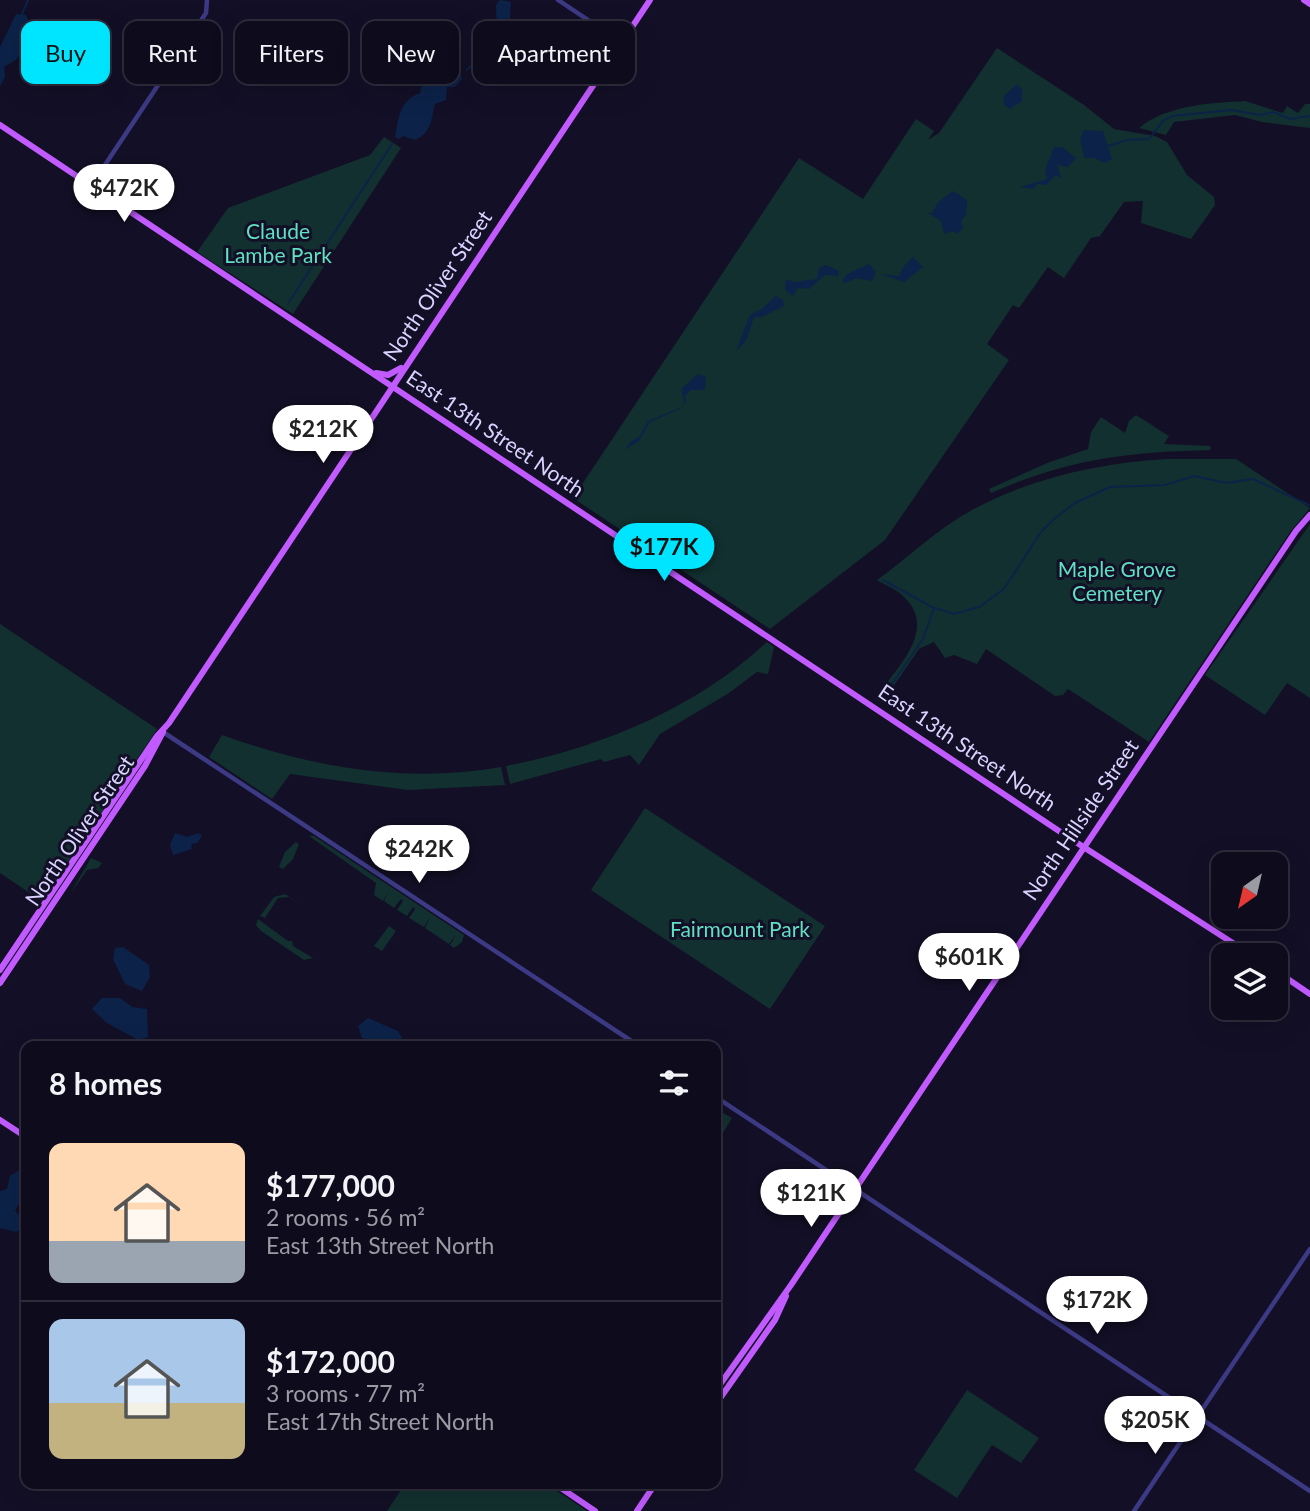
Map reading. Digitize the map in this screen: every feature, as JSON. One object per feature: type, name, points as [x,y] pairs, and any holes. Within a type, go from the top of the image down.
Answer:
[{"type":"main road","name":"North Oliver Street","points":[[635,22],[650,0]]},
{"type":"main road","points":[[1304,0],[1310,4]]},
{"type":"main road","name":"North Oliver Street","points":[[0,983],[145,766],[163,732],[594,84]]},
{"type":"main road","name":"East 13th Street North","points":[[0,124],[1085,848],[1232,943]]},
{"type":"main road","points":[[369,371],[388,375],[406,365]]},
{"type":"main road","name":"North Hillside Street","points":[[721,1384],[791,1285],[1289,541],[1310,515]]},
{"type":"main road","name":"North Oliver Street","points":[[0,970],[157,736],[163,732]]},
{"type":"main road","points":[[1288,979],[1310,994]]},
{"type":"main road","points":[[0,1120],[21,1134]]},
{"type":"main road","name":"North Hillside Street","points":[[721,1397],[775,1320],[791,1285]]},
{"type":"main road","points":[[563,1489],[596,1511]]},
{"type":"main road","points":[[637,1511],[652,1489]]},
{"type":"street","points":[[91,186],[206,13],[207,0]]},
{"type":"street","points":[[558,0],[589,21]]},
{"type":"street","points":[[163,732],[631,1041]]},
{"type":"street","points":[[721,1100],[1310,1490]]},
{"type":"street","points":[[1133,1511],[1310,1249]]},
{"type":"green space","points":[[997,48],[1084,105],[1114,129],[1155,136],[1167,142],[1187,175],[1214,197],[1215,205],[1191,239],[1141,223],[1143,201],[1124,202],[1100,236],[1091,238],[1064,278],[1048,267],[1019,308],[1013,305],[987,344],[1009,360],[885,540],[770,629],[573,498],[799,158],[863,199],[916,119],[934,131],[928,140],[939,133]]},
{"type":"green space","points":[[1245,101],[1283,113],[1287,106],[1298,113],[1305,104],[1310,104],[1310,128],[1262,122],[1235,115],[1174,122],[1166,135],[1139,128],[1162,114],[1175,110],[1204,104]]},
{"type":"green space","name":"Claude Lambe Park","points":[[384,137],[401,148],[293,314],[197,252],[228,208],[370,155]]},
{"type":"green space","points":[[1136,415],[1169,436],[1164,444],[1210,446],[1211,450],[1152,453],[1073,465],[1019,481],[991,493],[989,489],[1047,463],[1088,449],[1091,432],[1101,417],[1125,433],[1129,421]]},
{"type":"green space","name":"Maple Grove Cemetery","points":[[1166,459],[1236,459],[1310,508],[1290,532],[1149,742],[1068,689],[1063,695],[1055,696],[986,649],[977,664],[954,655],[945,658],[934,642],[919,649],[882,703],[875,698],[910,650],[917,624],[914,611],[905,598],[877,580],[947,526],[972,510],[1018,489],[1091,468]]},
{"type":"green space","points":[[1310,524],[1310,698],[1287,683],[1265,715],[1205,675]]},
{"type":"green space","points":[[0,624],[157,729],[43,902],[0,873]]},
{"type":"green space","points":[[767,642],[774,647],[768,674],[757,672],[729,693],[660,734],[639,765],[630,755],[604,762],[601,759],[510,784],[506,766],[576,748],[645,722],[709,687]]},
{"type":"green space","points":[[222,735],[290,756],[359,769],[430,774],[501,767],[505,785],[408,790],[290,774],[272,799],[209,757]]},
{"type":"green space","name":"Fairmount Park","points":[[645,808],[825,926],[770,1009],[591,890]]},
{"type":"green space","points":[[309,836],[314,836],[464,935],[462,942],[454,948],[450,945],[456,935],[449,944],[425,928],[430,918],[424,927],[409,918],[415,909],[413,907],[407,916],[397,910],[403,901],[401,899],[394,908],[384,901],[389,891],[383,901],[374,895],[376,883]]},
{"type":"green space","points":[[296,842],[299,844],[293,859],[283,869],[279,867],[285,852]]},
{"type":"green space","points":[[91,858],[102,863],[98,868],[87,870],[70,894]]},
{"type":"green space","points":[[285,894],[309,910],[289,897],[278,898],[265,918],[260,916],[274,897]]},
{"type":"green space","points":[[258,919],[313,958],[304,960],[261,931],[256,925]]},
{"type":"green space","points":[[389,926],[396,931],[382,951],[374,946]]},
{"type":"green space","points":[[721,1112],[732,1118],[723,1133],[721,1132]]},
{"type":"green space","points":[[967,1390],[1039,1438],[1021,1463],[992,1445],[957,1498],[914,1470]]},
{"type":"green space","points":[[402,1489],[554,1489],[587,1511],[387,1511]]},
{"type":"water","points":[[500,0],[511,2],[510,21],[496,21],[496,5]]},
{"type":"water","points":[[16,14],[26,15],[29,21],[21,21],[21,52],[17,59],[4,67],[5,77],[0,86],[0,47]]},
{"type":"water","points":[[422,84],[458,84],[455,87],[447,87],[446,100],[435,104],[425,134],[415,140],[403,136],[399,139],[395,137],[401,110],[408,100],[420,93]]},
{"type":"water","points":[[1017,84],[1022,89],[1022,101],[1010,109],[1003,104],[1004,96]]},
{"type":"water","points":[[1084,130],[1103,131],[1112,159],[1104,163],[1095,158],[1084,158],[1080,138]]},
{"type":"water","points":[[1054,147],[1062,147],[1076,158],[1068,167],[1057,165],[1062,179],[1056,175],[1046,185],[1038,184],[1033,189],[1020,187],[1047,179],[1045,170]]},
{"type":"water","points":[[953,191],[967,200],[966,215],[961,221],[963,229],[957,234],[953,231],[944,234],[941,221],[928,213],[932,213],[938,202]]},
{"type":"water","points":[[913,257],[923,267],[904,282],[881,274],[899,276],[903,267]]},
{"type":"water","points":[[869,264],[876,272],[872,281],[856,278],[846,283],[842,281],[847,274]]},
{"type":"water","points":[[826,265],[839,271],[838,276],[825,275],[809,289],[798,288],[793,296],[785,290],[786,279],[795,282],[817,279],[819,268]]},
{"type":"water","points":[[776,296],[783,300],[784,306],[762,317],[754,317],[746,341],[736,351],[750,315]]},
{"type":"water","points":[[698,374],[706,377],[705,390],[691,390],[685,396],[686,401],[682,406],[684,401],[681,389]]},
{"type":"water","points":[[681,407],[650,422],[639,441],[625,450],[630,442],[639,437],[648,421]]},
{"type":"water","points":[[175,833],[187,837],[198,833],[202,836],[197,843],[191,844],[192,849],[173,855],[170,845]]},
{"type":"water","points":[[123,947],[149,965],[150,977],[142,991],[125,984],[113,959],[115,948]]},
{"type":"water","points":[[102,998],[120,998],[132,1007],[147,1009],[148,1037],[138,1040],[107,1023],[92,1009]]},
{"type":"water","points":[[368,1018],[398,1031],[403,1040],[369,1041],[362,1038],[358,1026]]},
{"type":"water","points":[[21,1169],[21,1199],[15,1211],[21,1216],[21,1230],[16,1232],[0,1228],[0,1191],[7,1189],[10,1176]]},
{"type":"waterway","points":[[22,14],[28,0]]},
{"type":"waterway","points":[[467,70],[473,64]]},
{"type":"waterway","points":[[1109,146],[1126,140],[1149,139],[1163,121],[1172,116],[1232,110],[1260,115],[1273,112],[1290,119],[1310,116]]},
{"type":"waterway","points":[[289,302],[392,144]]},
{"type":"waterway","points":[[883,580],[932,607],[954,614],[979,607],[1004,589],[1041,532],[1054,519],[1075,503],[1110,487],[1165,485],[1194,476],[1226,483],[1253,479],[1309,505]]},
{"type":"waterway","points":[[881,700],[923,639],[934,608]]}]
